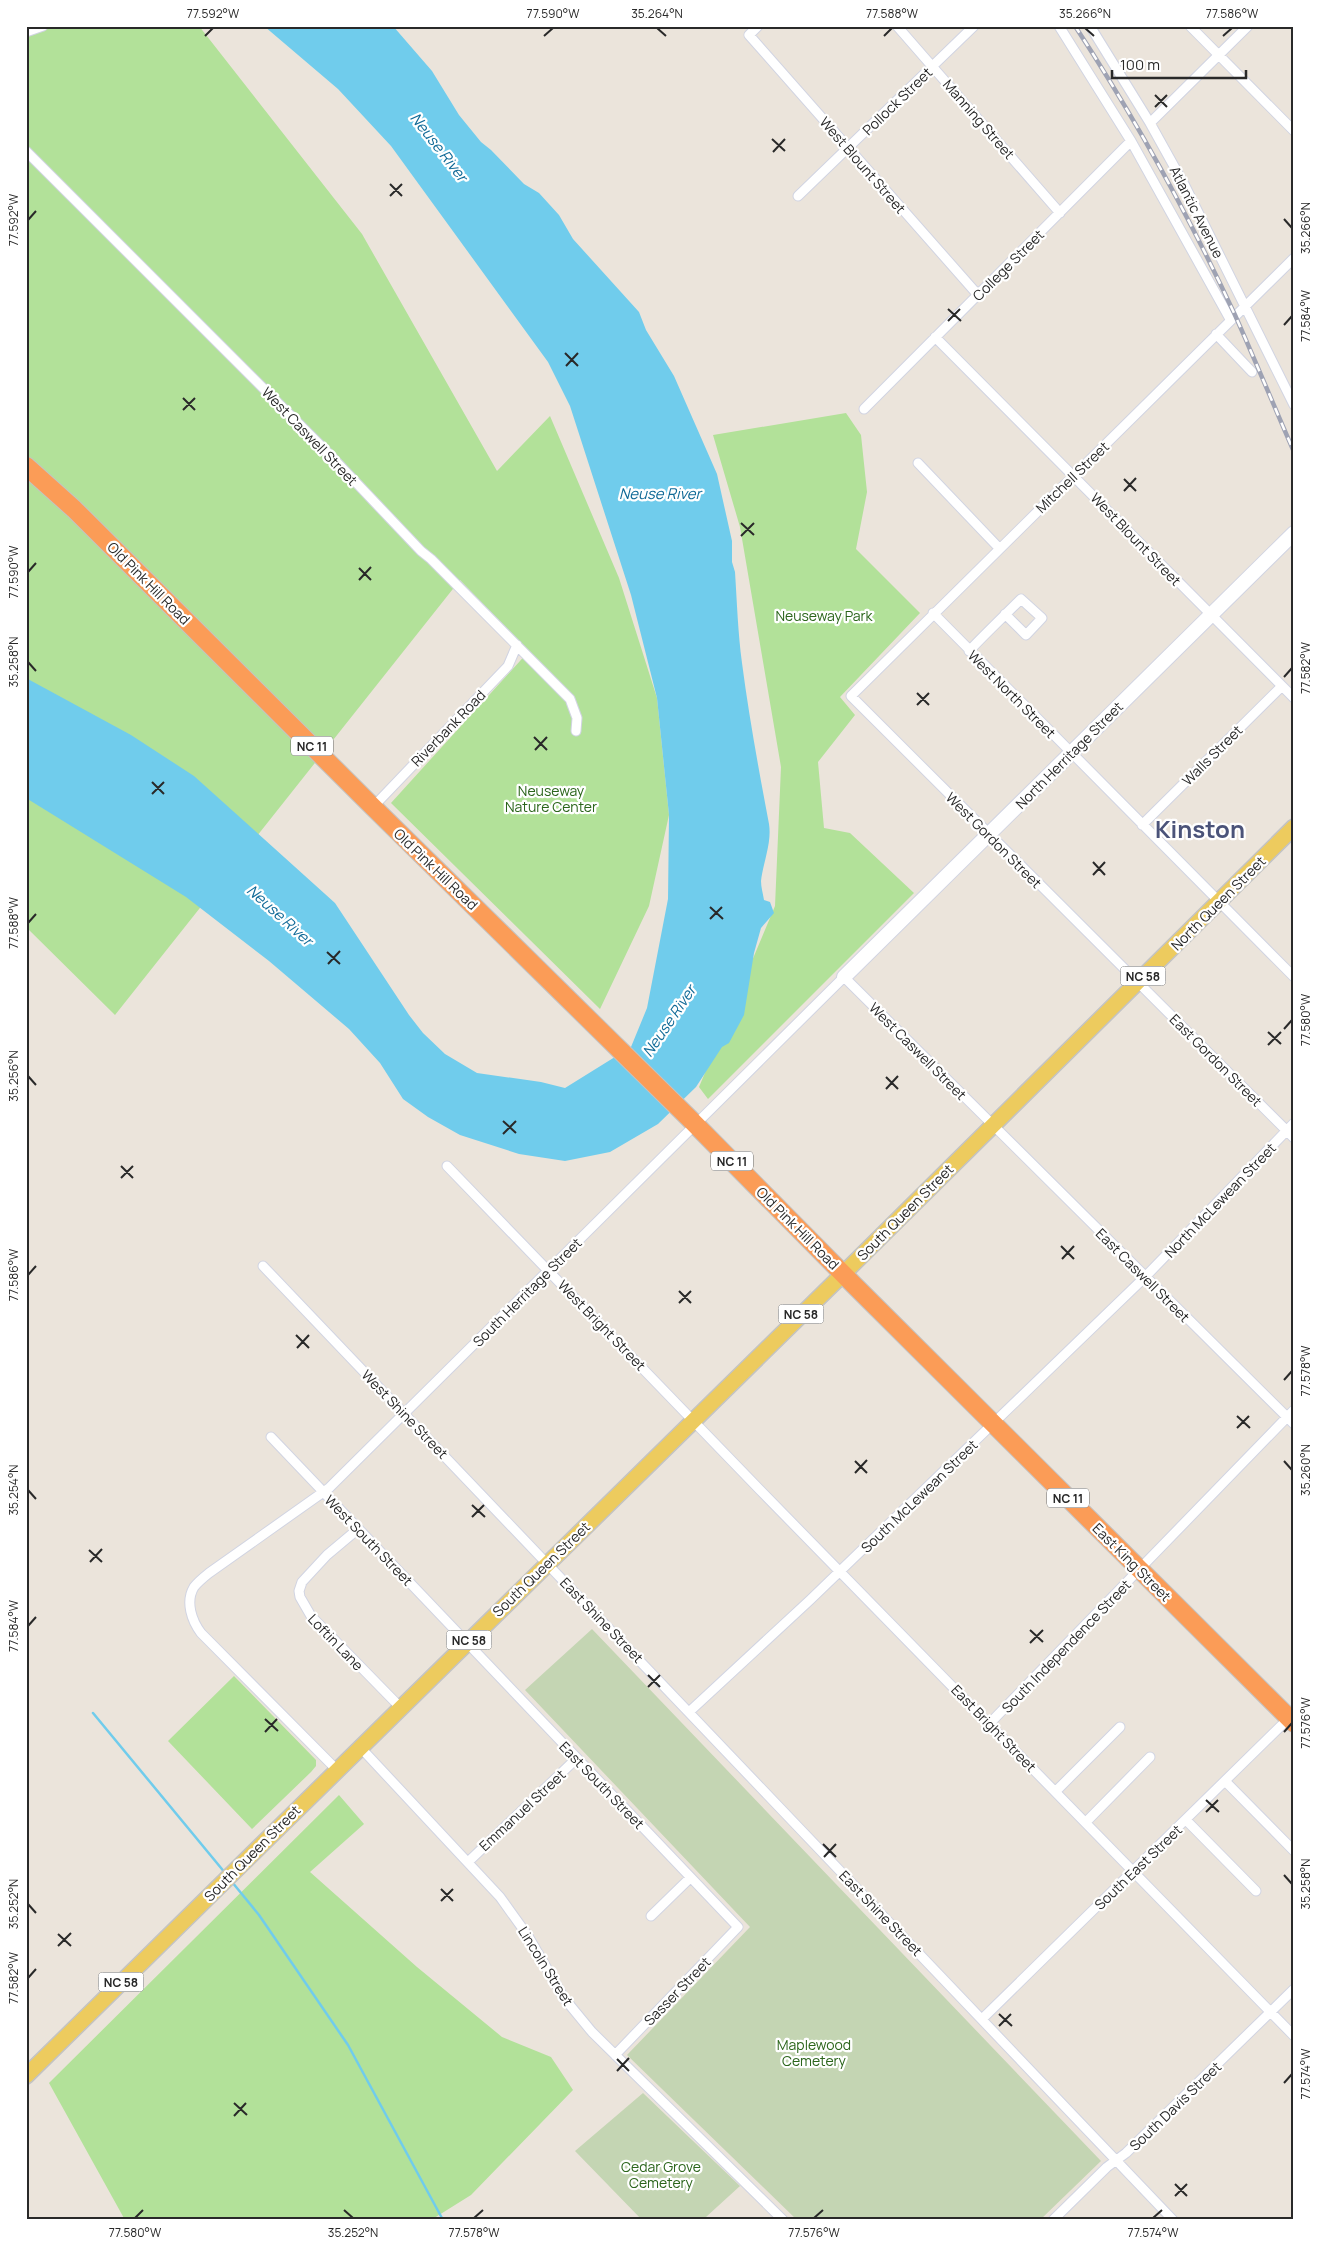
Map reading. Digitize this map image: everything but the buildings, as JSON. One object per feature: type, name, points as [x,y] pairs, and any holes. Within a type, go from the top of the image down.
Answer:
[{"type":"highway","name":"Old Pink Hill Road","points":[[26,466],[74,509],[373,807],[598,1027],[843,1274]]},
{"type":"highway","name":"East King Street","points":[[843,1274],[1292,1718]]},
{"type":"main road","name":"North Queen Street","points":[[992,1126],[1294,827]]},
{"type":"main road","name":"South Queen Street","points":[[26,2076],[992,1126]]},
{"type":"street","points":[[26,32],[43,26]]},
{"type":"street","name":"West Blount Street","points":[[758,26],[749,35],[978,296]]},
{"type":"street","name":"Manning Street","points":[[897,26],[1060,213]]},
{"type":"street","name":"Pollock Street","points":[[798,196],[974,26]]},
{"type":"street","name":"Atlantic Avenue","points":[[1059,26],[1131,141],[1230,319]]},
{"type":"street","name":"Atlantic Avenue","points":[[1090,26],[1150,123],[1245,305],[1294,404]]},
{"type":"street","points":[[1190,26],[1294,131]]},
{"type":"street","points":[[1150,123],[1248,26]]},
{"type":"street","name":"College Street","points":[[864,409],[1131,141]]},
{"type":"street","name":"West Caswell Street","points":[[26,151],[329,454],[421,550],[570,699],[577,718],[576,731]]},
{"type":"street","name":"Mitchell Street","points":[[851,696],[999,548],[1075,476],[1230,319],[1294,258]]},
{"type":"street","points":[[1216,334],[1252,372]]},
{"type":"street","name":"West Blount Street","points":[[935,337],[1294,698]]},
{"type":"street","points":[[918,463],[999,548]]},
{"type":"street","name":"North Herritage Street","points":[[844,977],[1294,533]]},
{"type":"street","name":"West North Street","points":[[933,613],[1294,978]]},
{"type":"street","points":[[969,650],[1005,614]]},
{"type":"street","name":"Riverbank Road","points":[[373,807],[508,666],[517,645]]},
{"type":"street","name":"Walls Street","points":[[1142,825],[1282,686]]},
{"type":"street","name":"West Gordon Street","points":[[851,696],[1137,982]]},
{"type":"street","name":"West Caswell Street","points":[[844,977],[992,1126]]},
{"type":"street","name":"South Herritage Street","points":[[337,1770],[194,1625],[190,1605],[194,1588],[209,1573],[323,1491],[549,1271],[692,1121],[844,977]]},
{"type":"street","name":"East Gordon Street","points":[[1137,982],[1294,1138]]},
{"type":"street","name":"North McLewean Street","points":[[1145,1277],[1294,1123]]},
{"type":"street","name":"East Caswell Street","points":[[992,1126],[1294,1424]]},
{"type":"street","name":"West Bright Street","points":[[447,1166],[694,1420]]},
{"type":"street","name":"West Shine Street","points":[[263,1266],[548,1563]]},
{"type":"street","name":"South McLewean Street","points":[[689,1712],[840,1571],[1145,1277]]},
{"type":"street","name":"South Independence Street","points":[[990,1723],[1294,1410]]},
{"type":"street","name":"East Bright Street","points":[[694,1420],[1294,2036]]},
{"type":"street","name":"West South Street","points":[[271,1437],[467,1642]]},
{"type":"street","name":"Loftin Lane","points":[[358,1528],[327,1555],[302,1582],[299,1590],[300,1597],[310,1616],[400,1708]]},
{"type":"street","name":"East Shine Street","points":[[548,1563],[1173,2220]]},
{"type":"street","name":"East South Street","points":[[467,1642],[738,1927]]},
{"type":"street","name":"South East Street","points":[[982,2019],[1292,1718]]},
{"type":"street","points":[[1056,1791],[1120,1727]]},
{"type":"street","name":"Lincoln Street","points":[[360,1747],[513,1913],[564,1998],[592,2032],[783,2220]]},
{"type":"street","points":[[1086,1822],[1150,1757]]},
{"type":"street","name":"Emmanuel Street","points":[[468,1862],[577,1758]]},
{"type":"street","points":[[1225,1781],[1294,1851]]},
{"type":"street","points":[[1186,1820],[1256,1891]]},
{"type":"street","points":[[650,1916],[690,1878]]},
{"type":"street","name":"Sasser Street","points":[[615,2056],[738,1927]]},
{"type":"street","name":"South Davis Street","points":[[1052,2220],[1186,2095],[1294,1989]]},
{"type":"green space","name":"Neuseway Nature Center","points":[[26,26],[199,26],[362,234],[497,471],[550,416],[619,578],[657,698],[669,815],[649,906],[600,1009],[391,803],[529,651],[460,580],[115,1015],[26,927]]},
{"type":"green space","name":"Neuseway Park","points":[[846,413],[861,435],[867,492],[856,549],[920,613],[840,697],[855,715],[818,762],[824,828],[850,833],[914,893],[708,1099],[699,1087],[775,906],[781,767],[740,527],[713,435]]},
{"type":"green space","name":"Maplewood Cemetery","points":[[592,1629],[1101,2161],[1040,2220],[797,2220],[627,2055],[750,1927],[525,1690]]},
{"type":"green space","points":[[234,1676],[316,1760],[316,1766],[311,1772],[252,1829],[168,1741]]},
{"type":"green space","points":[[339,1795],[364,1824],[310,1872],[417,1967],[502,2037],[551,2057],[573,2090],[471,2195],[431,2220],[125,2220],[49,2083]]},
{"type":"green space","name":"Cedar Grove Cemetery","points":[[643,2093],[740,2186],[706,2217],[709,2220],[642,2220],[575,2151]]},
{"type":"water","name":"Neuse River","points":[[264,26],[393,26],[432,71],[459,115],[481,142],[524,184],[539,193],[559,215],[573,239],[639,312],[646,330],[674,376],[717,474],[732,541],[732,562],[735,572],[742,663],[770,831],[761,886],[764,900],[770,902],[774,913],[761,928],[754,953],[744,1015],[729,1043],[722,1047],[696,1087],[658,1124],[610,1152],[565,1161],[519,1154],[460,1135],[428,1117],[403,1099],[380,1063],[349,1029],[269,961],[186,897],[26,798],[26,678],[131,735],[194,776],[335,903],[409,1015],[423,1033],[445,1054],[477,1073],[541,1082],[565,1088],[631,1047],[647,1008],[668,899],[669,815],[657,698],[631,595],[570,406],[548,362],[391,146],[338,89]]},
{"type":"waterway","points":[[93,1713],[226,1874]]},
{"type":"waterway","points":[[232,1882],[259,1915],[348,2045],[443,2220]]},
{"type":"railway","points":[[1075,26],[1140,132],[1199,241],[1235,315],[1294,452]]},
{"type":"district","name":"Kinston","points":[[1200,828]]}]
